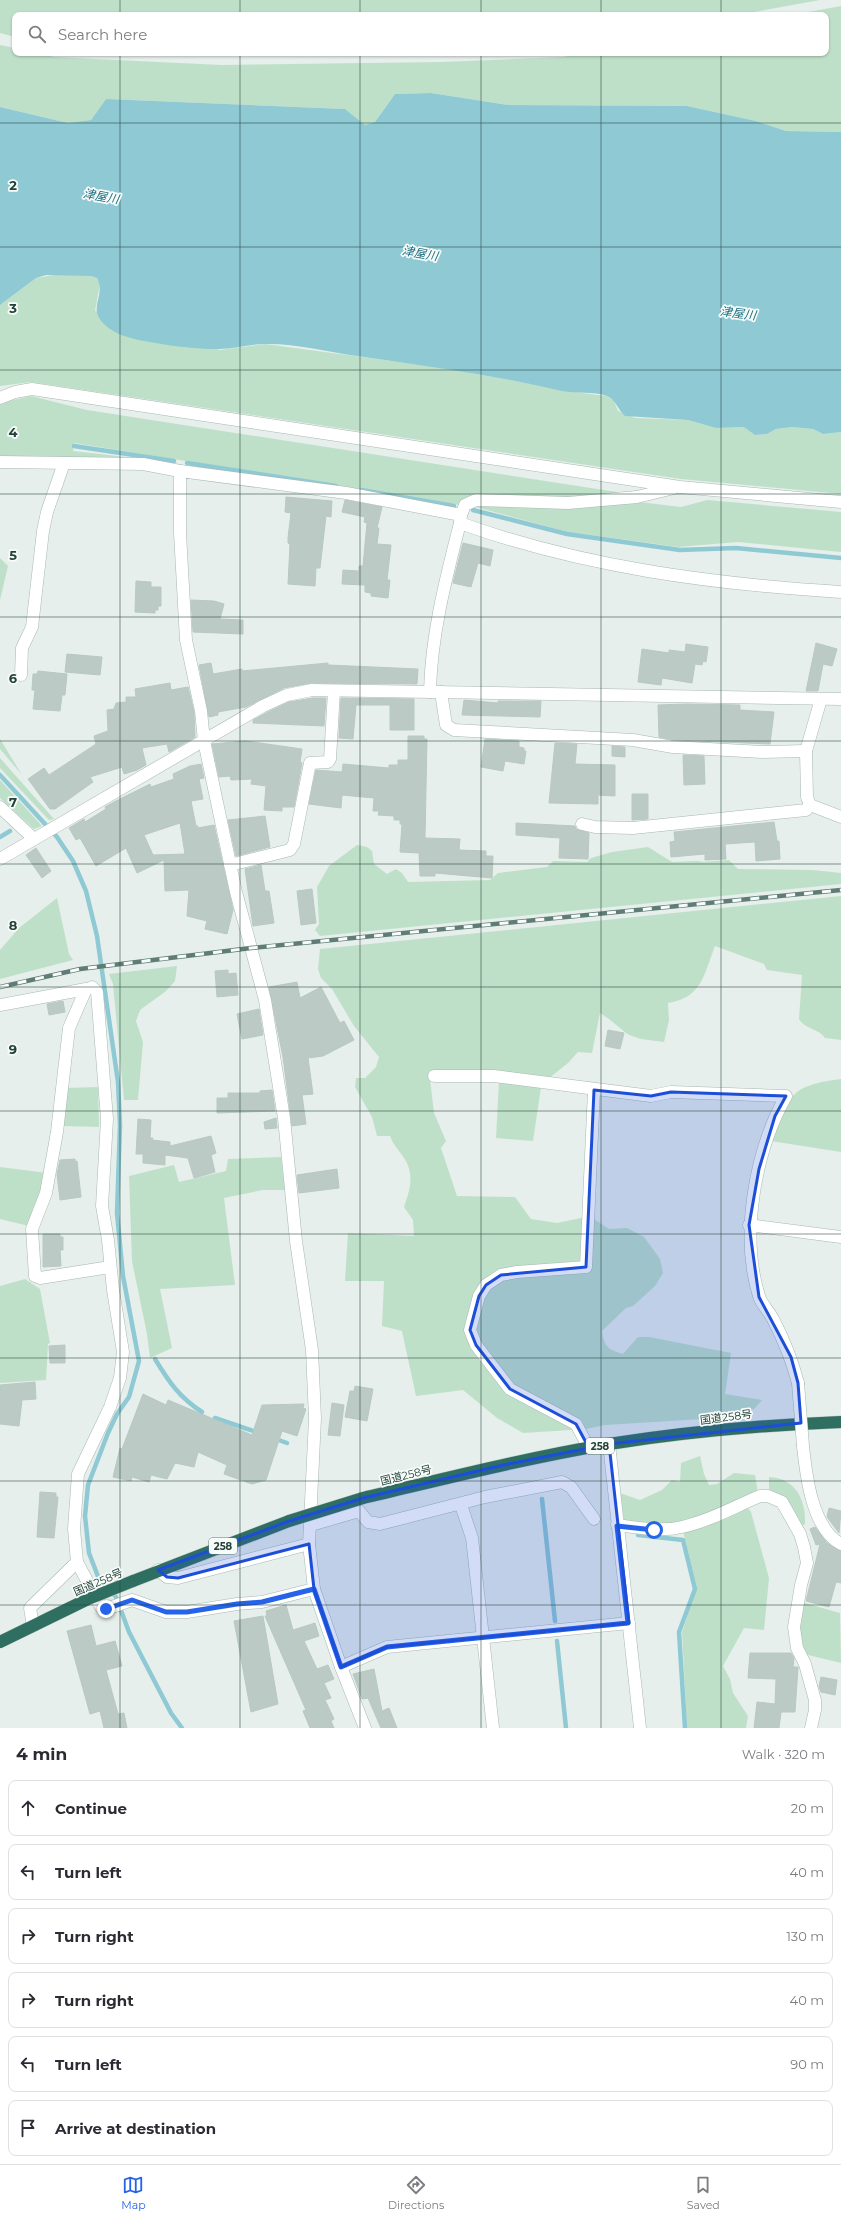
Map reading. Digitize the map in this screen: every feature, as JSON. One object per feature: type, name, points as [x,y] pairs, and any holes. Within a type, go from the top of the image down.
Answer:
[{"type":"highway","name":"国道258号","points":[[0,1642],[88,1599],[158,1570],[289,1521],[363,1498],[503,1465],[609,1444],[772,1424],[841,1422]]},
{"type":"street","points":[[0,398],[15,392],[32,389],[680,487],[841,502]]},
{"type":"street","points":[[0,462],[143,464],[180,471],[346,492],[461,519],[509,541],[631,569],[754,586],[841,592]]},
{"type":"street","points":[[21,676],[22,648],[32,627],[43,531],[47,512],[64,463]]},
{"type":"street","points":[[180,471],[180,533],[186,640],[201,711],[204,741],[230,865],[265,1000],[284,1118],[296,1242],[312,1350],[316,1418],[309,1544],[314,1589],[364,1728]]},
{"type":"street","points":[[680,487],[637,497],[568,503],[476,500],[465,505],[445,582],[431,664],[436,692],[446,726],[454,730],[632,740],[673,747],[762,752],[806,751]]},
{"type":"street","points":[[0,859],[263,706],[287,695],[312,690],[841,699]]},
{"type":"street","points":[[230,865],[290,850],[294,844],[310,763],[328,762],[330,759],[334,691]]},
{"type":"street","points":[[821,699],[806,751],[807,797],[810,805],[841,817]]},
{"type":"street","points":[[582,824],[595,827],[633,828],[806,810],[810,805]]},
{"type":"street","points":[[0,806],[37,837]]},
{"type":"street","points":[[92,988],[97,992],[107,1119],[107,1148],[102,1197],[110,1267],[121,1336],[122,1366],[110,1407],[78,1474],[74,1529],[77,1562],[101,1608],[106,1609],[132,1600],[166,1612],[187,1612],[237,1604],[262,1602],[314,1589]]},
{"type":"street","points":[[0,1005],[86,989],[69,1028],[57,1132],[47,1186],[32,1229],[35,1276],[40,1278],[110,1267]]},
{"type":"street","points":[[434,1076],[494,1076],[594,1090],[651,1096],[671,1092],[786,1096],[775,1116],[759,1169],[750,1225],[754,1273],[759,1297],[772,1317],[791,1357],[798,1384],[808,1490],[827,1533],[834,1541],[841,1544]]},
{"type":"street","points":[[589,1448],[576,1424],[510,1389],[476,1345],[470,1330],[479,1296],[486,1285],[501,1275],[586,1267],[594,1090]]},
{"type":"street","points":[[750,1225],[841,1237]]},
{"type":"street","points":[[609,1444],[640,1728]]},
{"type":"street","points":[[311,1525],[359,1511],[368,1522],[380,1524],[485,1498],[562,1482],[570,1488],[594,1518]]},
{"type":"street","points":[[617,1526],[654,1530],[674,1528],[706,1520],[760,1496],[768,1496],[782,1502],[800,1534],[807,1563],[801,1585],[794,1627],[797,1648],[805,1664],[815,1700],[815,1710],[811,1728]]},
{"type":"street","points":[[461,1505],[472,1538],[493,1728]]},
{"type":"street","points":[[158,1570],[168,1577],[178,1578],[309,1544]]},
{"type":"street","points":[[33,1626],[30,1608],[77,1562]]},
{"type":"street","points":[[341,1667],[387,1647],[628,1623]]},
{"type":"highlighted area","points":[[594,1090],[651,1096],[671,1092],[786,1096],[775,1116],[759,1169],[749,1225],[759,1297],[791,1357],[798,1383],[801,1423],[609,1444],[629,1623],[387,1647],[341,1667],[314,1589],[309,1544],[178,1578],[167,1577],[158,1570],[289,1521],[363,1498],[503,1465],[589,1448],[576,1424],[510,1389],[476,1345],[470,1330],[479,1296],[486,1285],[501,1275],[586,1267]]},
{"type":"green space","points":[[0,0],[820,0],[754,12],[12,12],[12,36],[0,33]]},
{"type":"green space","points":[[841,6],[841,132],[786,131],[756,121],[687,106],[508,105],[431,93],[395,94],[375,122],[365,125],[345,109],[106,99],[91,120],[68,123],[0,107],[0,45],[12,47],[12,56],[50,56],[221,65],[441,62],[568,56],[829,56],[829,12],[808,12]]},
{"type":"green space","points":[[60,274],[91,276],[97,278],[100,284],[95,311],[220,350],[265,344],[437,367],[565,391],[607,396],[614,401],[618,411],[635,418],[688,420],[716,428],[745,427],[755,435],[767,434],[776,429],[792,427],[813,429],[823,434],[841,432],[841,494],[681,479],[31,382],[0,386],[0,305],[36,278]]},
{"type":"green space","points":[[31,396],[87,410],[630,494],[459,505],[74,443],[73,451],[144,459],[0,457],[0,403]]},
{"type":"green space","points":[[707,500],[841,512],[841,552],[738,542],[678,547],[568,532],[472,506],[477,504],[639,502],[681,507]]},
{"type":"green space","points":[[0,558],[8,566],[0,600]]},
{"type":"green space","points":[[0,739],[22,775],[0,749]]},
{"type":"green space","points":[[0,758],[54,819],[49,820],[0,768]]},
{"type":"green space","points":[[0,780],[42,826],[34,829],[0,798]]},
{"type":"green space","points":[[357,845],[367,847],[372,851],[374,864],[387,874],[396,869],[402,873],[408,882],[490,880],[498,873],[547,867],[553,861],[587,862],[591,858],[612,852],[648,847],[672,862],[729,860],[738,869],[813,870],[841,873],[841,884],[320,936],[315,930],[319,924],[317,887],[329,866]]},
{"type":"green space","points":[[841,896],[841,1040],[825,1038],[819,1032],[802,1023],[799,1019],[802,975],[767,970],[764,964],[715,946],[704,975],[695,990],[688,996],[668,1003],[669,1020],[664,1042],[630,1035],[600,1013],[592,1053],[578,1052],[568,1063],[548,1079],[490,1070],[429,1071],[434,1113],[446,1141],[441,1148],[457,1196],[515,1197],[531,1219],[557,1223],[581,1218],[594,1219],[609,1229],[627,1228],[644,1237],[660,1259],[663,1273],[655,1286],[633,1306],[626,1308],[602,1331],[604,1341],[608,1347],[623,1354],[638,1337],[649,1337],[731,1353],[725,1394],[762,1400],[754,1409],[702,1419],[605,1425],[586,1429],[523,1433],[497,1418],[463,1390],[416,1396],[402,1331],[382,1326],[384,1281],[345,1281],[348,1233],[414,1236],[413,1220],[404,1207],[409,1191],[410,1175],[407,1163],[390,1136],[377,1136],[372,1117],[355,1087],[356,1078],[365,1078],[376,1067],[379,1057],[354,1026],[332,989],[321,978],[318,969],[320,949]]},
{"type":"green space","points":[[57,898],[69,954],[73,960],[0,979],[0,950],[19,928]]},
{"type":"green space","points":[[177,966],[175,981],[166,991],[140,1010],[136,1021],[143,1042],[138,1100],[124,1100],[113,984],[109,974]]},
{"type":"green space","points":[[841,1079],[841,1152],[771,1141],[788,1103],[794,1095],[811,1085]]},
{"type":"green space","points":[[499,1081],[541,1087],[533,1141],[496,1138]]},
{"type":"green space","points":[[98,1087],[99,1127],[62,1126],[65,1088]]},
{"type":"green space","points":[[281,1157],[285,1190],[263,1190],[224,1198],[235,1285],[160,1289],[172,1348],[150,1358],[147,1334],[132,1261],[129,1176],[174,1165],[179,1182],[226,1171],[228,1159]]},
{"type":"green space","points":[[0,1167],[47,1173],[29,1226],[0,1219]]},
{"type":"green space","points":[[25,1279],[40,1289],[50,1343],[48,1344],[46,1380],[0,1383],[0,1286]]},
{"type":"green space","points":[[700,1456],[704,1474],[709,1485],[717,1484],[734,1473],[755,1475],[758,1493],[683,1523],[651,1525],[624,1520],[620,1493],[640,1500],[662,1490],[672,1480],[680,1482],[681,1463]]},
{"type":"green space","points":[[769,1477],[778,1478],[786,1482],[793,1486],[798,1492],[804,1507],[805,1524],[800,1527],[769,1492]]},
{"type":"green space","points":[[746,1506],[751,1512],[769,1578],[764,1630],[744,1628],[723,1666],[730,1679],[733,1693],[748,1716],[746,1728],[687,1728],[682,1632],[697,1588],[683,1531]]},
{"type":"green space","points":[[801,1602],[840,1613],[841,1663],[804,1654],[797,1633]]},
{"type":"water","name":"津屋川","points":[[431,93],[508,105],[687,106],[756,121],[786,131],[841,132],[841,432],[823,434],[813,429],[792,427],[776,429],[767,434],[755,435],[744,427],[716,428],[688,420],[625,416],[613,400],[602,394],[567,392],[511,380],[299,346],[264,344],[225,349],[209,349],[181,347],[149,342],[123,336],[105,325],[99,318],[97,311],[100,292],[97,278],[91,276],[46,275],[36,278],[0,305],[0,107],[68,123],[91,120],[106,99],[345,109],[365,125],[375,122],[395,94]]},
{"type":"building","points":[[286,497],[332,501],[331,517],[326,516],[320,568],[316,568],[315,586],[288,584],[290,544],[288,543],[288,538],[291,513],[285,512]]},
{"type":"building","points":[[345,500],[382,507],[377,528],[379,528],[377,544],[391,545],[387,580],[390,580],[388,598],[371,596],[371,593],[365,592],[365,585],[342,584],[343,570],[359,571],[359,566],[363,566],[367,523],[364,522],[365,517],[342,512]]},
{"type":"building","points":[[463,543],[493,550],[490,566],[478,563],[471,587],[453,583]]},
{"type":"building","points":[[136,581],[151,582],[151,587],[161,587],[161,606],[158,606],[158,610],[155,610],[155,613],[135,612]]},
{"type":"building","points":[[191,600],[214,601],[224,604],[220,619],[243,620],[243,634],[193,632]]},
{"type":"building","points":[[816,643],[837,649],[832,666],[823,664],[818,691],[806,691]]},
{"type":"building","points":[[686,644],[708,647],[706,662],[703,661],[702,665],[695,664],[692,683],[662,678],[661,685],[638,682],[642,649],[669,653],[669,650],[685,652]]},
{"type":"building","points":[[67,654],[102,657],[100,675],[65,672]]},
{"type":"building","points":[[211,663],[213,674],[242,669],[242,671],[328,663],[328,665],[418,669],[417,684],[311,683],[284,688],[246,707],[218,712],[218,715],[209,717],[199,665]]},
{"type":"building","points":[[38,671],[67,674],[65,695],[62,695],[60,711],[33,709],[35,690],[32,690],[33,674],[37,674]]},
{"type":"building","points":[[170,683],[171,690],[188,687],[194,712],[195,737],[169,752],[167,744],[142,748],[146,765],[137,770],[124,774],[122,767],[90,777],[93,782],[55,809],[50,809],[28,779],[44,768],[49,775],[96,744],[94,736],[108,731],[107,710],[114,709],[116,703],[126,702],[126,697],[136,697],[135,689]]},
{"type":"building","points":[[313,698],[326,698],[324,726],[253,723],[253,720],[289,702]]},
{"type":"building","points":[[341,698],[414,699],[414,730],[390,730],[390,705],[356,705],[353,739],[339,738]]},
{"type":"building","points":[[464,700],[498,703],[498,701],[541,701],[540,717],[462,715]]},
{"type":"building","points":[[658,705],[740,705],[740,710],[774,712],[770,744],[674,740],[659,737]]},
{"type":"building","points":[[408,736],[424,736],[424,739],[427,739],[425,838],[460,839],[459,850],[486,851],[486,856],[493,856],[492,878],[435,873],[435,876],[420,876],[419,853],[400,852],[402,824],[400,824],[400,820],[394,820],[394,816],[378,815],[379,811],[373,811],[374,798],[342,795],[341,808],[309,804],[316,770],[342,772],[343,764],[389,768],[389,765],[398,765],[398,760],[408,760]]},
{"type":"building","points":[[485,739],[519,741],[519,747],[524,748],[524,751],[526,751],[524,764],[505,761],[503,771],[481,767]]},
{"type":"building","points":[[246,741],[302,749],[300,762],[302,763],[294,807],[282,807],[282,811],[264,810],[266,786],[251,784],[252,779],[231,780],[230,776],[219,777],[212,744]]},
{"type":"building","points":[[555,743],[577,744],[575,764],[615,765],[615,796],[598,795],[598,804],[549,803]]},
{"type":"building","points":[[612,746],[625,747],[625,757],[612,756]]},
{"type":"building","points":[[683,755],[704,756],[705,784],[684,785]]},
{"type":"building","points":[[201,764],[204,778],[199,779],[203,799],[191,801],[196,826],[198,826],[198,828],[214,825],[233,910],[227,934],[205,929],[207,921],[187,916],[189,890],[165,891],[164,860],[137,873],[126,848],[96,866],[80,838],[76,840],[69,828],[84,819],[85,822],[106,809],[105,807],[150,784],[151,787],[174,779],[173,774],[190,766]],"holes":[[[180,823],[185,854],[153,855],[144,835]]]},
{"type":"building","points":[[632,794],[648,794],[648,819],[632,820]]},
{"type":"building","points":[[265,816],[270,847],[236,856],[228,820]]},
{"type":"building","points":[[774,822],[777,841],[779,841],[780,859],[756,861],[755,842],[725,844],[726,859],[705,860],[705,854],[671,857],[670,842],[675,841],[674,832]]},
{"type":"building","points":[[516,823],[575,826],[576,829],[589,833],[588,859],[559,858],[560,838],[516,835]]},
{"type":"building","points":[[36,848],[51,871],[42,878],[26,855]]},
{"type":"building","points":[[261,865],[265,891],[269,891],[274,923],[253,926],[245,869]]},
{"type":"building","points":[[312,889],[316,923],[301,925],[297,891]]},
{"type":"building","points":[[228,970],[228,974],[236,973],[238,995],[217,997],[215,971]]},
{"type":"building","points":[[297,982],[300,998],[321,987],[340,1023],[344,1021],[354,1040],[323,1056],[308,1058],[313,1094],[302,1095],[306,1124],[292,1126],[283,1057],[269,987]]},
{"type":"building","points":[[63,1001],[65,1012],[49,1015],[47,1004]]},
{"type":"building","points":[[259,1009],[263,1035],[242,1039],[237,1014]]},
{"type":"building","points":[[608,1030],[624,1033],[620,1049],[605,1046]]},
{"type":"building","points":[[272,1090],[275,1111],[217,1113],[217,1098],[228,1098],[228,1093],[260,1093],[260,1091]]},
{"type":"building","points":[[276,1118],[277,1128],[265,1129],[264,1122]]},
{"type":"building","points":[[138,1119],[151,1120],[150,1138],[153,1138],[152,1140],[170,1142],[170,1146],[211,1136],[216,1153],[211,1155],[215,1172],[194,1178],[188,1158],[165,1155],[165,1165],[143,1163],[143,1154],[136,1154]]},
{"type":"building","points":[[75,1159],[75,1162],[77,1161],[81,1197],[60,1200],[57,1174],[60,1160]]},
{"type":"building","points":[[337,1169],[339,1188],[299,1193],[297,1175]]},
{"type":"building","points":[[43,1234],[60,1234],[60,1237],[63,1237],[63,1250],[60,1250],[61,1266],[43,1267]]},
{"type":"building","points":[[65,1345],[65,1363],[50,1363],[49,1346]]},
{"type":"building","points":[[35,1382],[36,1399],[22,1400],[19,1426],[0,1424],[0,1385]]},
{"type":"building","points":[[355,1386],[373,1389],[367,1421],[345,1417],[350,1391],[354,1391]]},
{"type":"building","points":[[143,1394],[166,1405],[168,1400],[252,1435],[262,1405],[304,1404],[303,1408],[306,1409],[297,1436],[282,1431],[266,1480],[252,1484],[224,1474],[227,1465],[198,1452],[194,1467],[175,1463],[167,1479],[151,1475],[149,1482],[132,1477],[131,1481],[113,1477],[120,1448],[122,1449]]},
{"type":"building","points":[[332,1403],[344,1405],[340,1436],[328,1435]]},
{"type":"building","points":[[40,1492],[56,1493],[56,1497],[58,1497],[54,1538],[37,1537]]},
{"type":"building","points":[[829,1508],[841,1511],[839,1533],[827,1517]]},
{"type":"building","points":[[815,1527],[827,1543],[841,1551],[841,1583],[836,1582],[829,1607],[806,1601],[820,1544],[816,1545],[810,1529]]},
{"type":"building","points":[[286,1605],[293,1630],[315,1623],[319,1636],[304,1641],[317,1669],[328,1665],[334,1679],[324,1683],[331,1698],[325,1700],[334,1719],[331,1721],[334,1728],[310,1728],[303,1711],[306,1710],[265,1616],[267,1616],[266,1611]]},
{"type":"building","points":[[263,1616],[278,1704],[251,1712],[234,1621]]},
{"type":"building","points":[[91,1625],[96,1646],[115,1641],[122,1666],[106,1670],[118,1714],[124,1713],[127,1728],[104,1728],[100,1711],[90,1714],[67,1631]]},
{"type":"building","points":[[750,1653],[791,1653],[794,1658],[793,1667],[798,1667],[795,1712],[781,1712],[779,1728],[754,1728],[757,1702],[775,1704],[776,1679],[748,1678]]},
{"type":"building","points":[[374,1669],[382,1711],[389,1708],[397,1728],[381,1728],[368,1698],[362,1699],[353,1674]]},
{"type":"building","points":[[821,1677],[837,1680],[835,1695],[821,1692],[819,1687]]},
{"type":"waterway","points":[[74,446],[174,461]]},
{"type":"waterway","points":[[187,463],[336,486]]},
{"type":"waterway","points":[[361,490],[454,506]]},
{"type":"waterway","points":[[473,510],[567,534],[680,550],[736,548],[841,558]]},
{"type":"waterway","points":[[0,775],[57,837],[73,861],[86,891],[97,936],[118,1082],[120,1125],[117,1213],[123,1276],[139,1361],[129,1397],[117,1414],[108,1433],[88,1485],[85,1516],[89,1553],[99,1579],[116,1597],[129,1632],[171,1713],[182,1728]]},
{"type":"waterway","points":[[0,837],[10,831]]},
{"type":"waterway","points":[[155,1359],[165,1375],[181,1395],[202,1412]]},
{"type":"waterway","points":[[215,1418],[259,1433]]},
{"type":"waterway","points":[[273,1438],[287,1443]]},
{"type":"waterway","points":[[542,1499],[555,1621]]},
{"type":"waterway","points":[[638,1535],[683,1540],[695,1589],[679,1632],[685,1728]]},
{"type":"waterway","points":[[557,1641],[566,1728]]},
{"type":"railway","points":[[0,987],[80,969],[251,948],[841,890]]},
{"type":"route","points":[[106,1609],[132,1600],[166,1612],[187,1612],[237,1604],[262,1602],[314,1589],[341,1667],[387,1647],[628,1623],[617,1526],[654,1530]]}]
